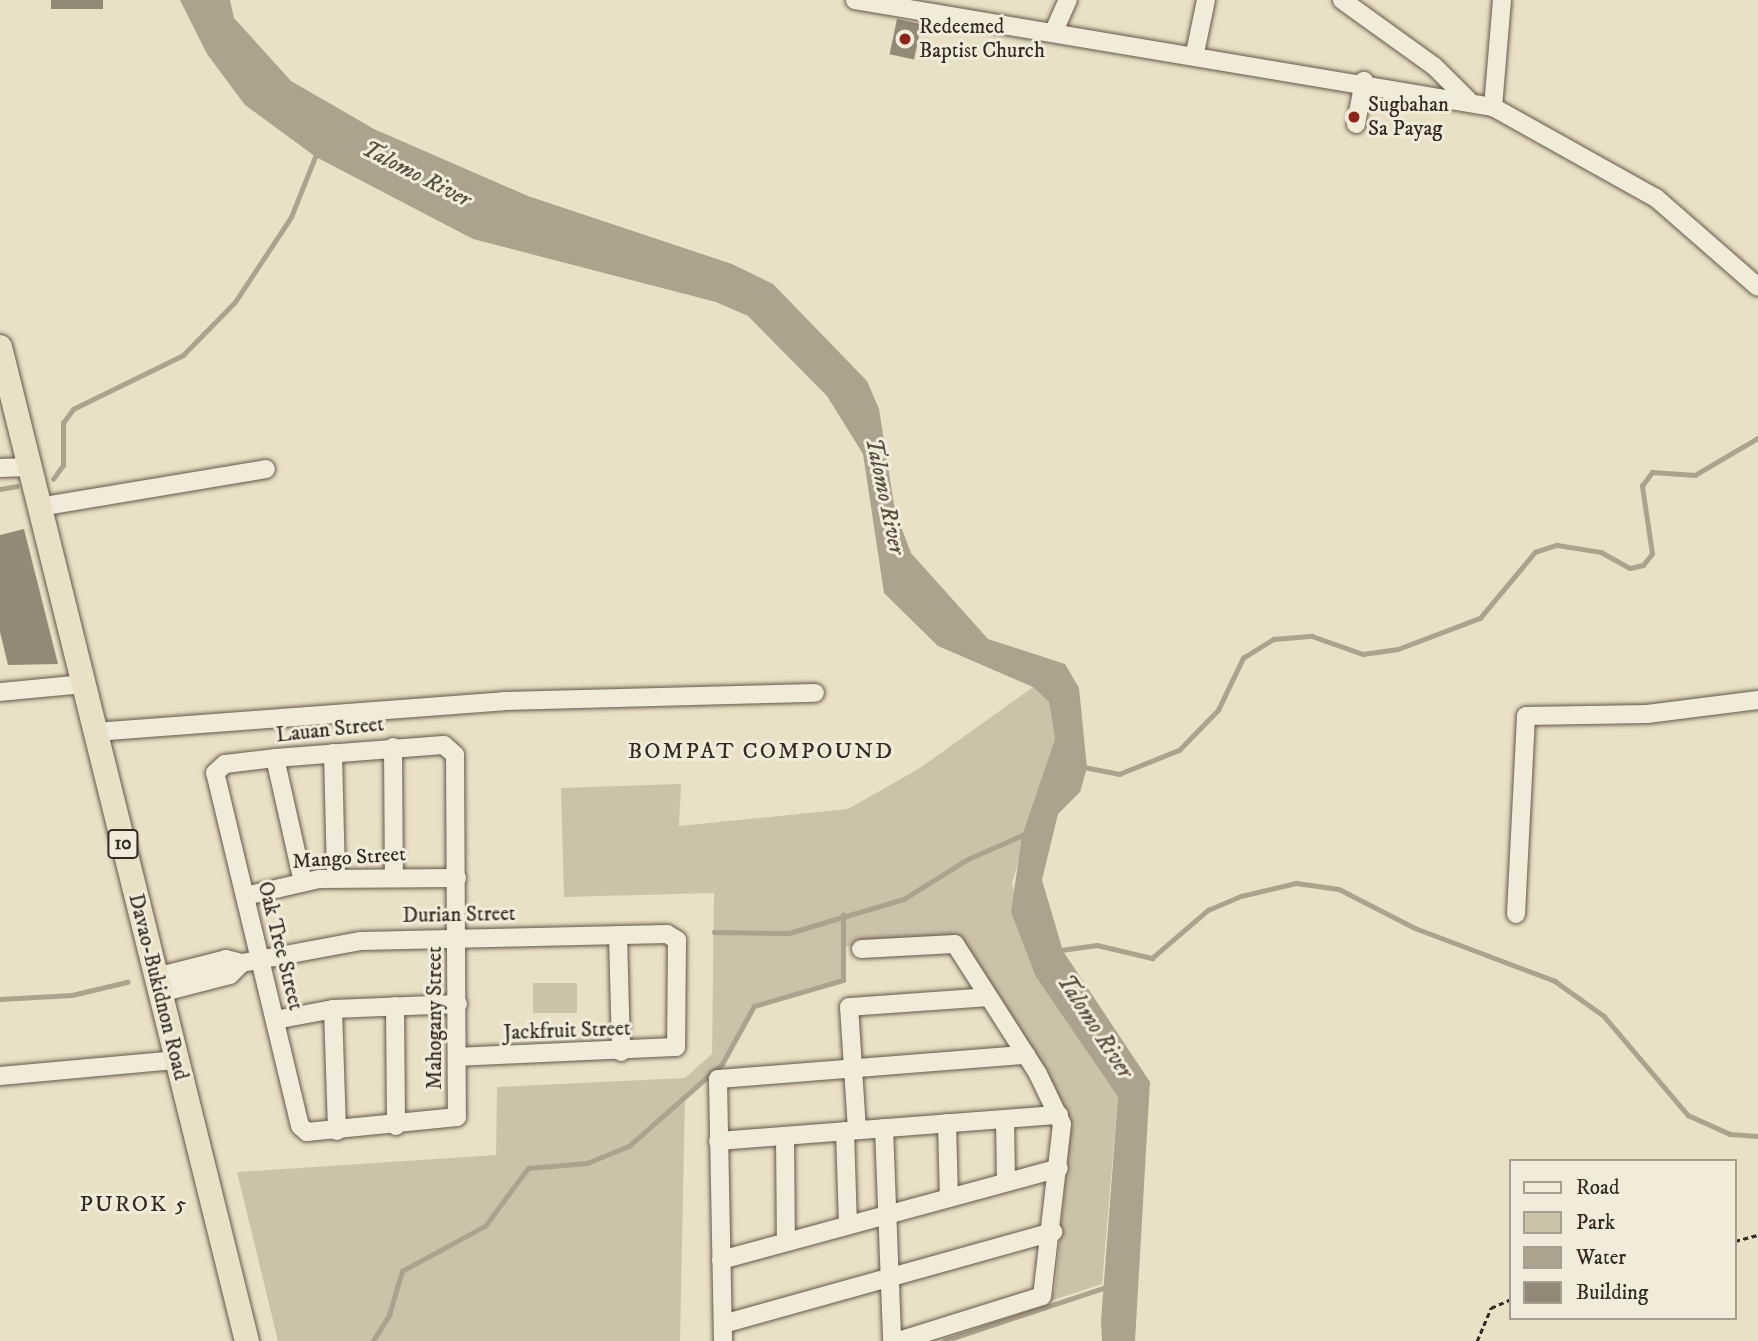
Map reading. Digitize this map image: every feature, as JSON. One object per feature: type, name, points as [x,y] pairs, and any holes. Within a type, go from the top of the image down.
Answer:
[{"type":"highway","name":"Davao-Bukidnon Road","points":[[0,347],[4,381],[29,467],[247,1341]]},
{"type":"street","points":[[855,0],[1364,80],[1493,107],[1656,198],[1758,287]]},
{"type":"street","points":[[1054,31],[1068,0]]},
{"type":"street","points":[[1195,53],[1206,0]]},
{"type":"street","points":[[1342,0],[1426,59],[1468,100]]},
{"type":"street","points":[[1493,107],[1502,0]]},
{"type":"street","points":[[1356,124],[1364,80]]},
{"type":"street","points":[[0,468],[29,467]]},
{"type":"street","points":[[39,507],[266,469]]},
{"type":"street","points":[[0,692],[83,684]]},
{"type":"street","points":[[95,732],[504,701],[815,693]]},
{"type":"street","points":[[1516,914],[1527,716],[1647,714],[1758,700]]},
{"type":"street","points":[[393,747],[394,876]]},
{"type":"street","name":"Lauan Street","points":[[215,773],[225,765],[275,758],[393,747],[453,747]]},
{"type":"street","name":"Mahogany Street","points":[[396,1126],[454,1119],[458,1004],[453,747]]},
{"type":"street","points":[[333,752],[336,877]]},
{"type":"street","points":[[275,758],[303,881]]},
{"type":"street","name":"Oak Tree Street","points":[[215,773],[303,1130],[337,1130]]},
{"type":"street","name":"Mango Street","points":[[245,896],[303,881],[336,877],[457,877]]},
{"type":"street","points":[[618,935],[621,1052]]},
{"type":"street","name":"Durian Street","points":[[158,985],[226,959],[242,963],[329,944],[457,937],[618,935],[677,940],[676,1047]]},
{"type":"street","points":[[861,949],[956,944],[1026,1055],[1059,1115],[1059,1168],[1053,1232],[1042,1296],[898,1341]]},
{"type":"street","points":[[848,1225],[853,1066],[849,1007],[988,997]]},
{"type":"street","points":[[275,1020],[333,1009],[458,1004]]},
{"type":"street","points":[[333,1009],[337,1130],[396,1126],[395,1006]]},
{"type":"street","name":"Jackfruit Street","points":[[458,1057],[621,1052],[676,1047]]},
{"type":"street","points":[[1026,1055],[723,1076],[716,1085],[723,1333],[889,1278],[1053,1232]]},
{"type":"street","points":[[0,1076],[177,1060]]},
{"type":"street","points":[[718,1141],[1059,1115]]},
{"type":"street","points":[[1005,1119],[1006,1182]]},
{"type":"street","points":[[947,1123],[949,1198]]},
{"type":"street","points":[[884,1128],[892,1341]]},
{"type":"street","points":[[785,1136],[786,1242]]},
{"type":"street","points":[[721,1260],[1059,1168]]},
{"type":"path","points":[[1737,1240],[1758,1235]]},
{"type":"path","points":[[1477,1341],[1491,1308],[1510,1299]]},
{"type":"green space","points":[[1033,687],[1049,702],[1055,739],[1012,883],[1036,977],[1118,1097],[1102,1284],[1047,1302],[1055,1290],[1071,1125],[961,940],[846,946],[843,980],[754,1006],[722,1064],[685,1096],[680,1341],[278,1341],[237,1172],[496,1155],[497,1087],[685,1078],[712,1054],[714,893],[564,897],[561,788],[681,784],[679,826],[848,809],[920,768]]},
{"type":"green space","points":[[533,983],[577,983],[577,1013],[533,1013]]},
{"type":"water","name":"Talomo River","points":[[180,0],[230,0],[234,18],[291,81],[374,129],[528,196],[732,264],[773,284],[867,381],[879,409],[895,511],[911,553],[988,639],[1065,664],[1079,688],[1087,768],[1080,792],[1058,814],[1042,880],[1063,951],[1150,1082],[1135,1341],[1102,1341],[1101,1321],[1118,1097],[1036,977],[1011,912],[1022,836],[1055,739],[1049,702],[1033,687],[938,646],[884,593],[863,454],[827,396],[748,316],[716,302],[473,239],[316,157],[245,105],[207,54]]},
{"type":"building","points":[[51,0],[103,0],[103,9],[51,9]]},
{"type":"building","name":"Redeemed Baptist Church","points":[[897,19],[921,24],[914,59],[890,54]]},
{"type":"building","points":[[24,529],[58,664],[8,665],[0,632],[0,535]]},
{"type":"waterway","points":[[53,479],[63,465],[63,423],[73,409],[183,355],[235,302],[291,217],[317,152]]},
{"type":"waterway","points":[[1084,767],[1119,774],[1179,750],[1218,710],[1243,658],[1274,639],[1312,636],[1363,654],[1398,649],[1480,618],[1535,552],[1557,545],[1601,552],[1630,568],[1643,565],[1652,554],[1642,486],[1652,472],[1695,475],[1758,438]]},
{"type":"waterway","points":[[0,489],[17,486]]},
{"type":"waterway","points":[[714,932],[789,933],[904,899],[968,859],[1025,834]]},
{"type":"waterway","points":[[1061,950],[1097,945],[1152,958],[1208,910],[1241,896],[1296,883],[1339,889],[1415,928],[1555,981],[1604,1016],[1688,1115],[1730,1134],[1758,1136]]},
{"type":"waterway","points":[[373,1341],[389,1315],[402,1271],[485,1226],[528,1168],[587,1163],[629,1146],[722,1064],[754,1006],[843,980],[843,915]]},
{"type":"waterway","points":[[0,999],[72,995],[127,982]]},
{"type":"waterway","points":[[944,1341],[1106,1287]]},
{"type":"place","name":"Redeemed Baptist Church","points":[[905,39]]},
{"type":"place","name":"Sugbahan Sa Payag","points":[[1354,117]]},
{"type":"district","name":"BOMPAT COMPOUND","points":[[761,752]]},
{"type":"district","name":"PUROK 5","points":[[134,1205]]}]
